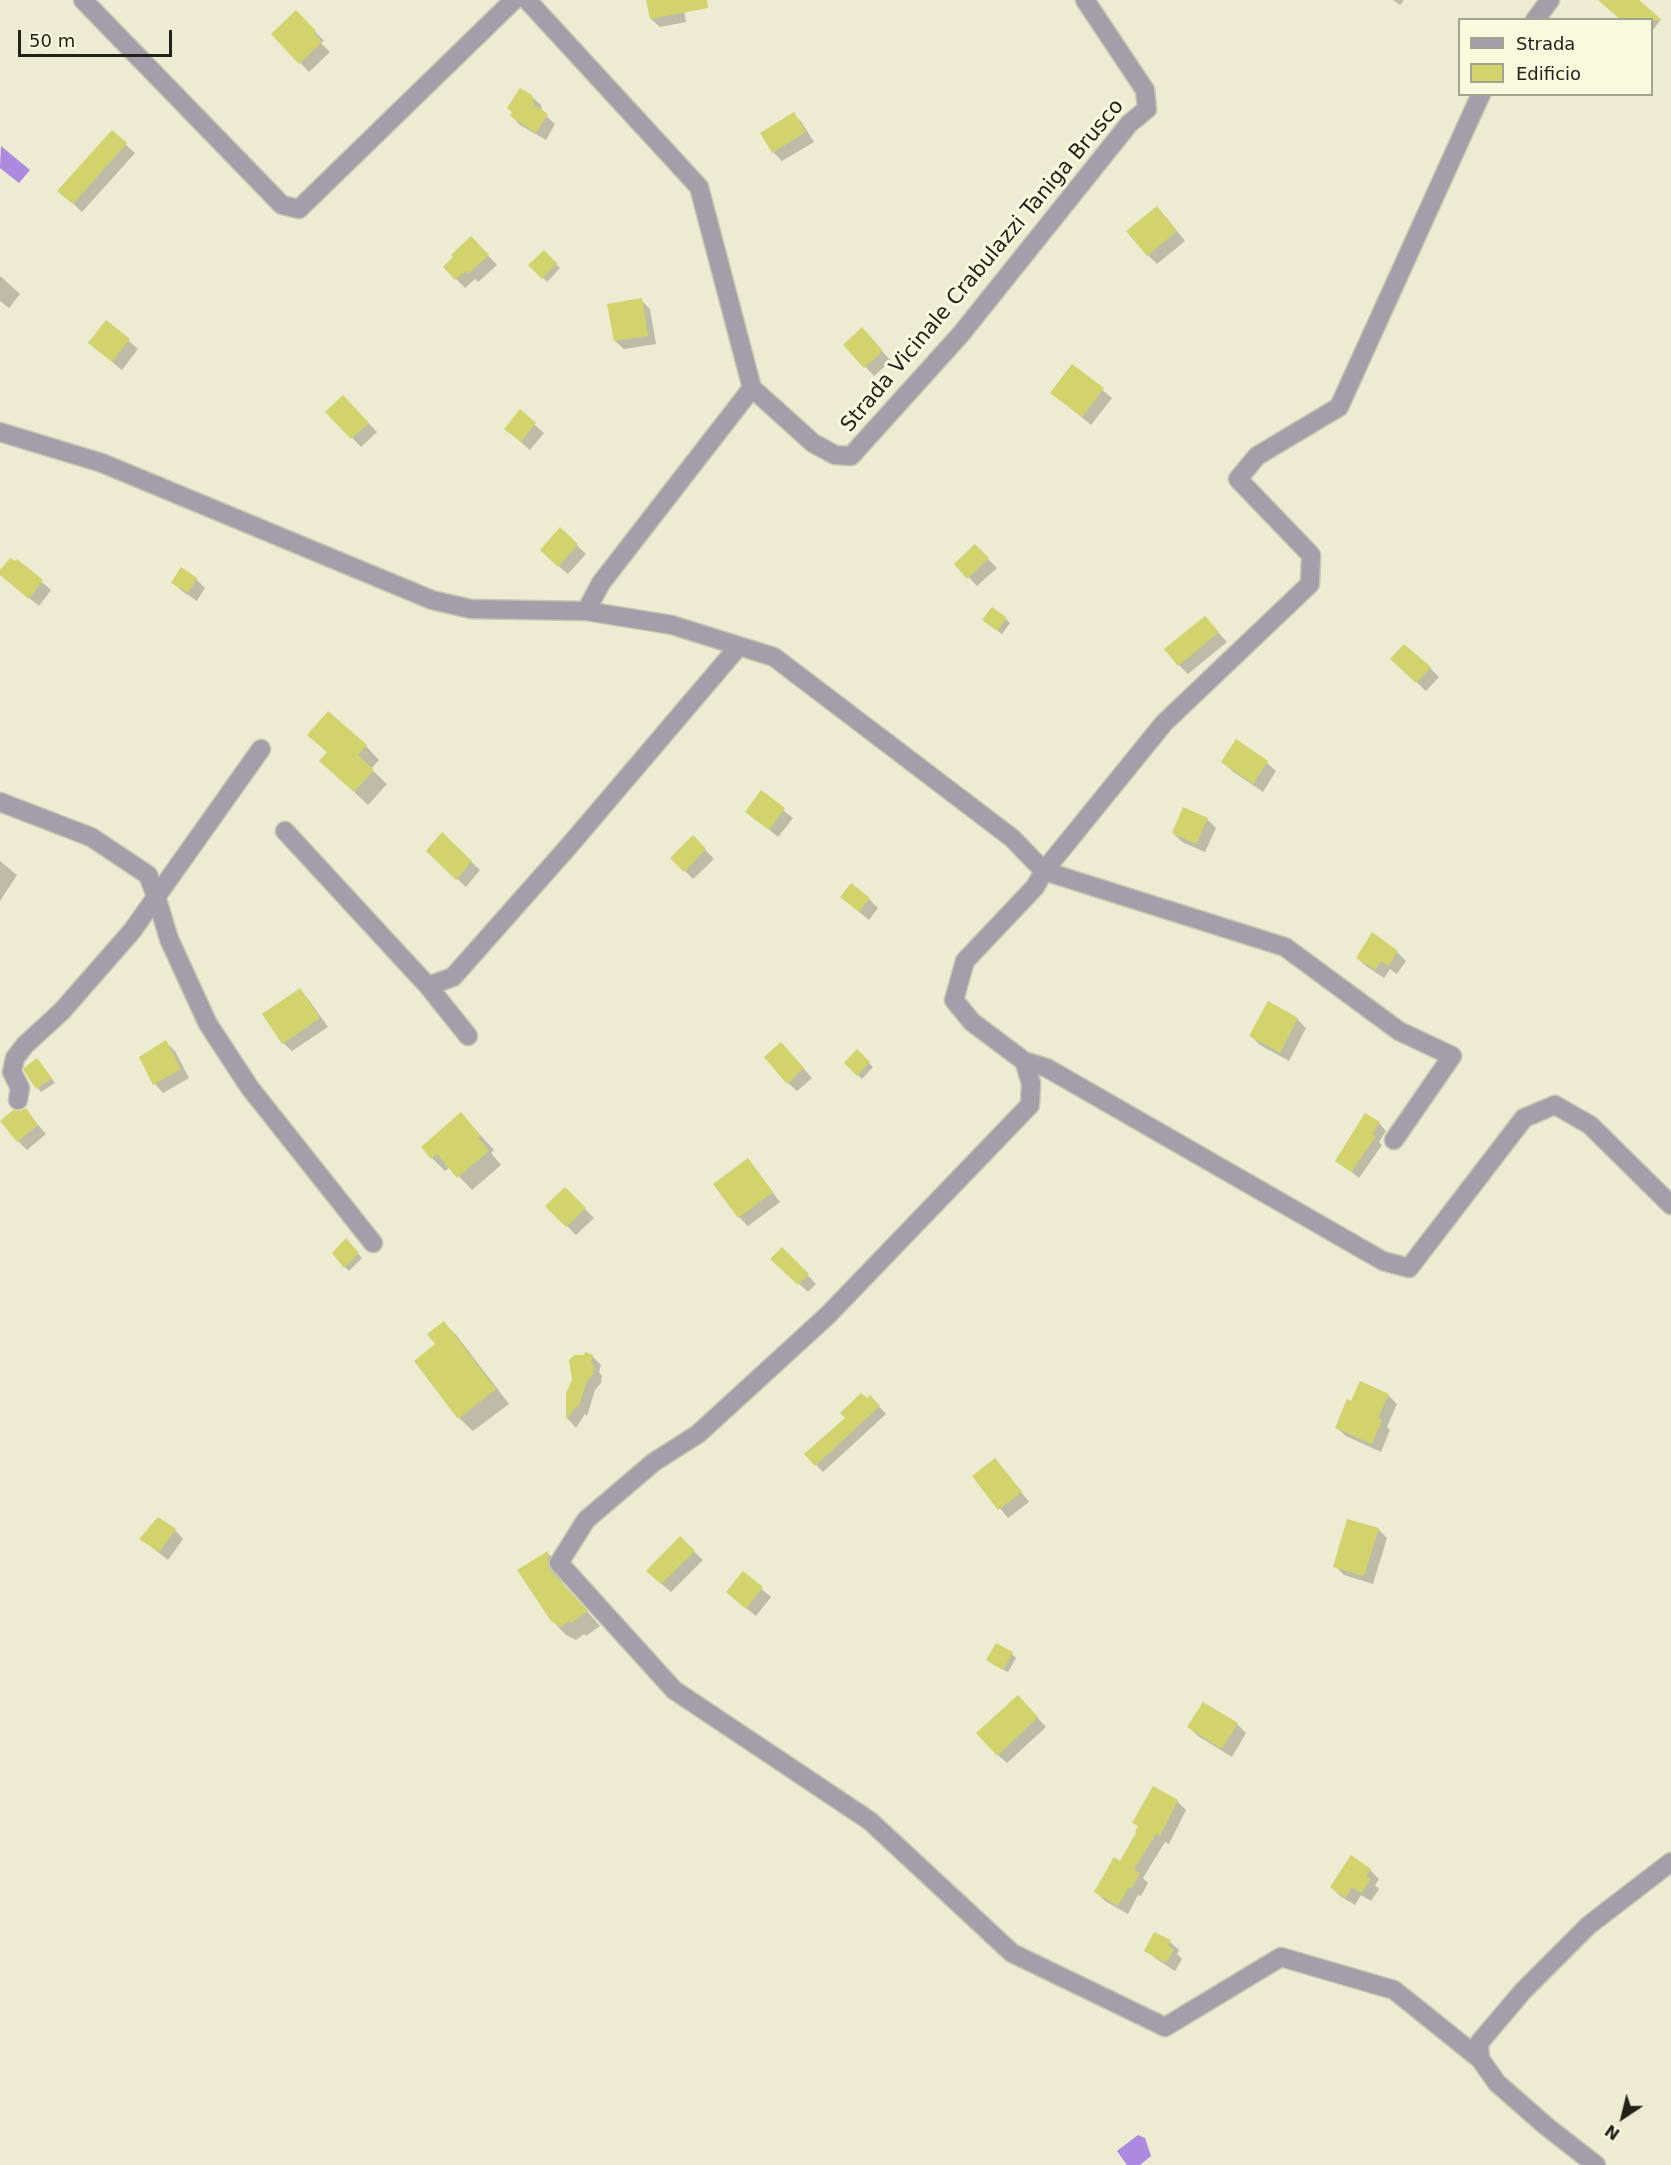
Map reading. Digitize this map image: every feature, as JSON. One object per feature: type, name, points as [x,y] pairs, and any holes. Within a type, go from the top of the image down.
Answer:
[{"type":"street","points":[[83,0],[282,205],[299,209],[514,0]]},
{"type":"street","points":[[527,0],[699,187],[752,388],[601,583],[586,611]]},
{"type":"street","name":"Strada Vicinale Crabulazzi Taniga Brusco","points":[[752,388],[813,443],[835,455],[851,456],[961,334],[1129,124],[1147,109],[1145,90],[1084,0]]},
{"type":"street","points":[[1536,18],[1550,0]]},
{"type":"street","points":[[1480,96],[1339,407],[1257,456],[1238,479],[1311,555],[1310,585],[1164,723],[1044,871],[1035,887],[965,961],[954,1000],[972,1023],[1024,1061],[1047,1068],[1383,1261],[1409,1268],[1524,1118],[1554,1105],[1590,1125],[1671,1205]]},
{"type":"street","points":[[0,432],[102,463],[432,600],[471,609],[586,611],[672,625],[774,657],[1012,838],[1044,871],[1285,946],[1399,1031],[1452,1056],[1394,1140]]},
{"type":"street","points":[[428,986],[453,977],[569,846],[739,646]]},
{"type":"street","points":[[18,1100],[20,1088],[12,1072],[15,1058],[25,1045],[78,994],[132,931],[261,749]]},
{"type":"street","points":[[0,802],[91,837],[147,875],[169,939],[208,1024],[250,1088],[373,1243]]},
{"type":"street","points":[[285,831],[428,986],[468,1036]]},
{"type":"street","points":[[1024,1061],[1031,1083],[1030,1105],[828,1315],[698,1434],[654,1462],[586,1520],[559,1563],[674,1690],[870,1821],[1012,1953],[1165,2027],[1281,1956],[1394,1990],[1480,2059],[1497,2083],[1546,2126],[1596,2165]]},
{"type":"street","points":[[1480,2059],[1479,2043],[1523,1991],[1589,1925],[1671,1862]]},
{"type":"shaded area","points":[[1,146],[30,170],[19,183],[0,168]]},
{"type":"shaded area","points":[[1138,2135],[1145,2138],[1151,2156],[1140,2165],[1127,2165],[1117,2151]]},
{"type":"building","points":[[646,0],[707,0],[708,8],[650,19]]},
{"type":"building","points":[[1598,0],[1639,0],[1662,20],[1653,20],[1653,18],[1619,18]]},
{"type":"building","points":[[296,10],[316,31],[314,33],[322,42],[299,64],[271,34]]},
{"type":"building","points":[[520,88],[532,95],[534,105],[548,114],[536,133],[510,116],[512,112],[507,108]]},
{"type":"building","points":[[794,112],[806,132],[772,153],[760,133]]},
{"type":"building","points":[[112,130],[127,143],[73,204],[57,191]]},
{"type":"building","points":[[1157,206],[1177,231],[1147,256],[1126,231]]},
{"type":"building","points":[[471,236],[489,255],[468,274],[466,271],[455,280],[443,267],[453,257],[451,255]]},
{"type":"building","points":[[544,250],[557,263],[542,279],[528,265]]},
{"type":"building","points":[[642,298],[648,336],[614,341],[607,304]]},
{"type":"building","points":[[106,320],[130,339],[112,362],[88,343]]},
{"type":"building","points":[[862,327],[883,351],[864,368],[843,345]]},
{"type":"building","points":[[1072,364],[1104,388],[1082,417],[1050,393]]},
{"type":"building","points":[[343,395],[369,423],[351,439],[325,412]]},
{"type":"building","points":[[520,409],[536,423],[521,442],[504,429]]},
{"type":"building","points":[[560,527],[578,544],[558,567],[540,550]]},
{"type":"building","points":[[975,544],[989,558],[967,579],[954,564]]},
{"type":"building","points":[[10,558],[15,561],[17,559],[43,580],[29,599],[0,575],[0,570]]},
{"type":"building","points":[[181,567],[197,578],[188,593],[171,583]]},
{"type":"building","points":[[992,607],[1007,618],[997,631],[982,620]]},
{"type":"building","points":[[1205,616],[1219,632],[1178,666],[1164,649]]},
{"type":"building","points":[[1404,644],[1431,667],[1416,683],[1390,659]]},
{"type":"building","points":[[328,711],[367,745],[358,755],[374,770],[354,792],[319,761],[327,752],[307,735]]},
{"type":"building","points":[[1236,739],[1268,761],[1253,784],[1221,762]]},
{"type":"building","points":[[761,790],[785,808],[769,830],[745,812]]},
{"type":"building","points":[[1183,807],[1208,818],[1196,844],[1172,833]]},
{"type":"building","points":[[442,832],[472,861],[456,880],[426,851]]},
{"type":"building","points":[[693,835],[706,849],[684,872],[670,858]]},
{"type":"building","points":[[851,883],[870,898],[859,912],[840,897]]},
{"type":"building","points":[[1372,932],[1398,951],[1388,966],[1381,961],[1375,970],[1356,958]]},
{"type":"building","points":[[300,988],[320,1018],[282,1044],[262,1014]]},
{"type":"building","points":[[1268,1001],[1298,1018],[1280,1053],[1249,1036]]},
{"type":"building","points":[[166,1040],[181,1069],[153,1085],[139,1057]]},
{"type":"building","points":[[781,1042],[804,1068],[787,1084],[764,1057]]},
{"type":"building","points":[[857,1049],[870,1062],[857,1076],[844,1063]]},
{"type":"building","points":[[37,1058],[52,1078],[36,1089],[24,1068]]},
{"type":"building","points":[[26,1108],[38,1125],[17,1142],[0,1121],[13,1110],[21,1111]]},
{"type":"building","points":[[461,1112],[481,1136],[478,1138],[489,1151],[457,1178],[437,1154],[431,1159],[421,1147]]},
{"type":"building","points":[[1365,1113],[1380,1122],[1372,1134],[1376,1136],[1351,1172],[1335,1161]]},
{"type":"building","points":[[748,1158],[773,1192],[738,1218],[713,1184]]},
{"type":"building","points":[[565,1187],[586,1208],[566,1227],[545,1206]]},
{"type":"building","points":[[346,1238],[359,1253],[344,1268],[332,1253]]},
{"type":"building","points":[[782,1247],[809,1274],[798,1285],[770,1259]]},
{"type":"building","points":[[444,1321],[496,1389],[458,1419],[414,1361],[435,1344],[427,1334]]},
{"type":"building","points":[[585,1352],[593,1355],[591,1362],[594,1366],[593,1374],[587,1381],[578,1409],[577,1405],[566,1420],[566,1393],[572,1380],[569,1360],[574,1355],[584,1355]]},
{"type":"building","points":[[1360,1381],[1389,1394],[1378,1418],[1382,1420],[1372,1444],[1335,1428],[1347,1399],[1351,1401]]},
{"type":"building","points":[[861,1393],[867,1398],[870,1395],[880,1406],[815,1466],[804,1454],[845,1418],[840,1413]]},
{"type":"building","points":[[995,1458],[1022,1492],[998,1510],[972,1476]]},
{"type":"building","points":[[158,1517],[176,1529],[159,1552],[139,1539]]},
{"type":"building","points":[[1347,1519],[1379,1528],[1364,1576],[1333,1567]]},
{"type":"building","points":[[680,1536],[695,1551],[661,1584],[646,1571]]},
{"type":"building","points":[[548,1551],[550,1570],[588,1611],[561,1627],[551,1621],[517,1570]]},
{"type":"building","points":[[743,1571],[763,1587],[746,1609],[726,1592]]},
{"type":"building","points":[[996,1643],[1013,1652],[1003,1670],[986,1660]]},
{"type":"building","points":[[1018,1695],[1038,1717],[997,1756],[976,1733]]},
{"type":"building","points":[[1203,1702],[1238,1723],[1222,1749],[1187,1727]]},
{"type":"building","points":[[1153,1786],[1178,1800],[1160,1836],[1156,1834],[1134,1869],[1140,1873],[1118,1906],[1094,1892],[1114,1857],[1120,1861],[1136,1833],[1138,1826],[1132,1823]]},
{"type":"building","points":[[1351,1855],[1371,1869],[1366,1876],[1371,1879],[1361,1893],[1352,1887],[1345,1898],[1330,1887]]},
{"type":"building","points":[[1154,1932],[1171,1940],[1168,1946],[1174,1949],[1166,1963],[1144,1951]]}]
